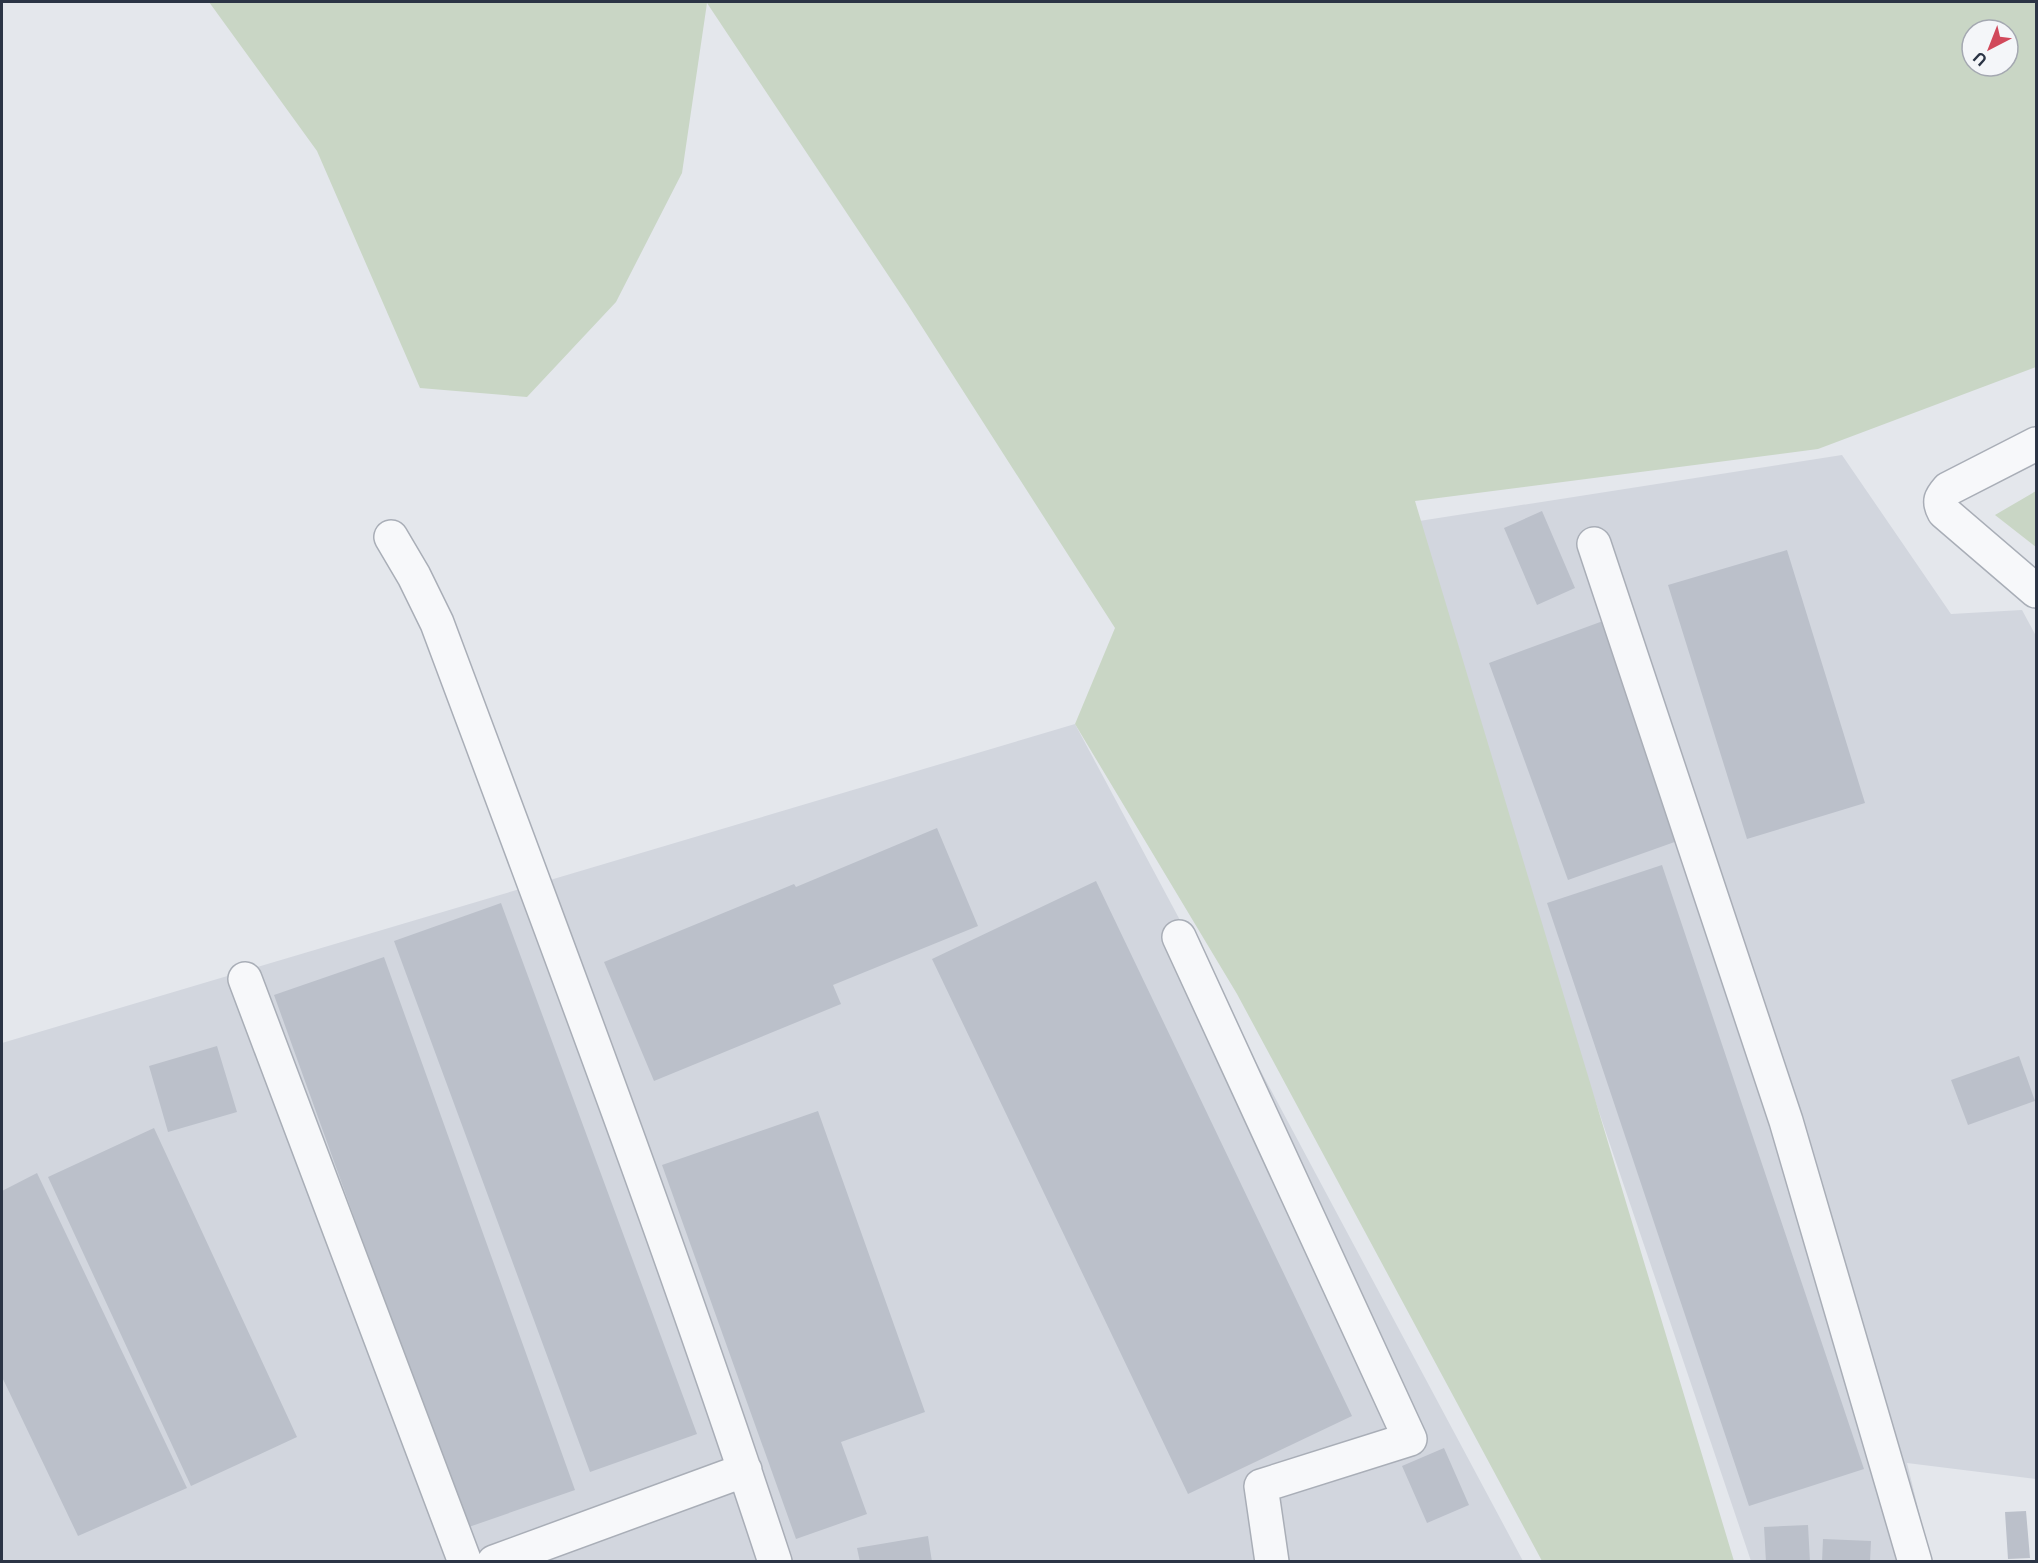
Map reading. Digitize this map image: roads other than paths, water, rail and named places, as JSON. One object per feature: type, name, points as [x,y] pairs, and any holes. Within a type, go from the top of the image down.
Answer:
[{"type":"lane","points":[[2037,444],[1948,489],[1941,498],[1940,504],[1944,512],[2037,591]]},
{"type":"lane","points":[[391,537],[414,576],[437,623],[608,1083],[745,1470],[775,1562]]},
{"type":"lane","points":[[1594,544],[1786,1121],[1914,1562]]},
{"type":"lane","points":[[1179,937],[1410,1439],[1261,1486],[1272,1562]]},
{"type":"lane","points":[[245,979],[465,1562]]},
{"type":"lane","points":[[494,1562],[745,1470]]}]
